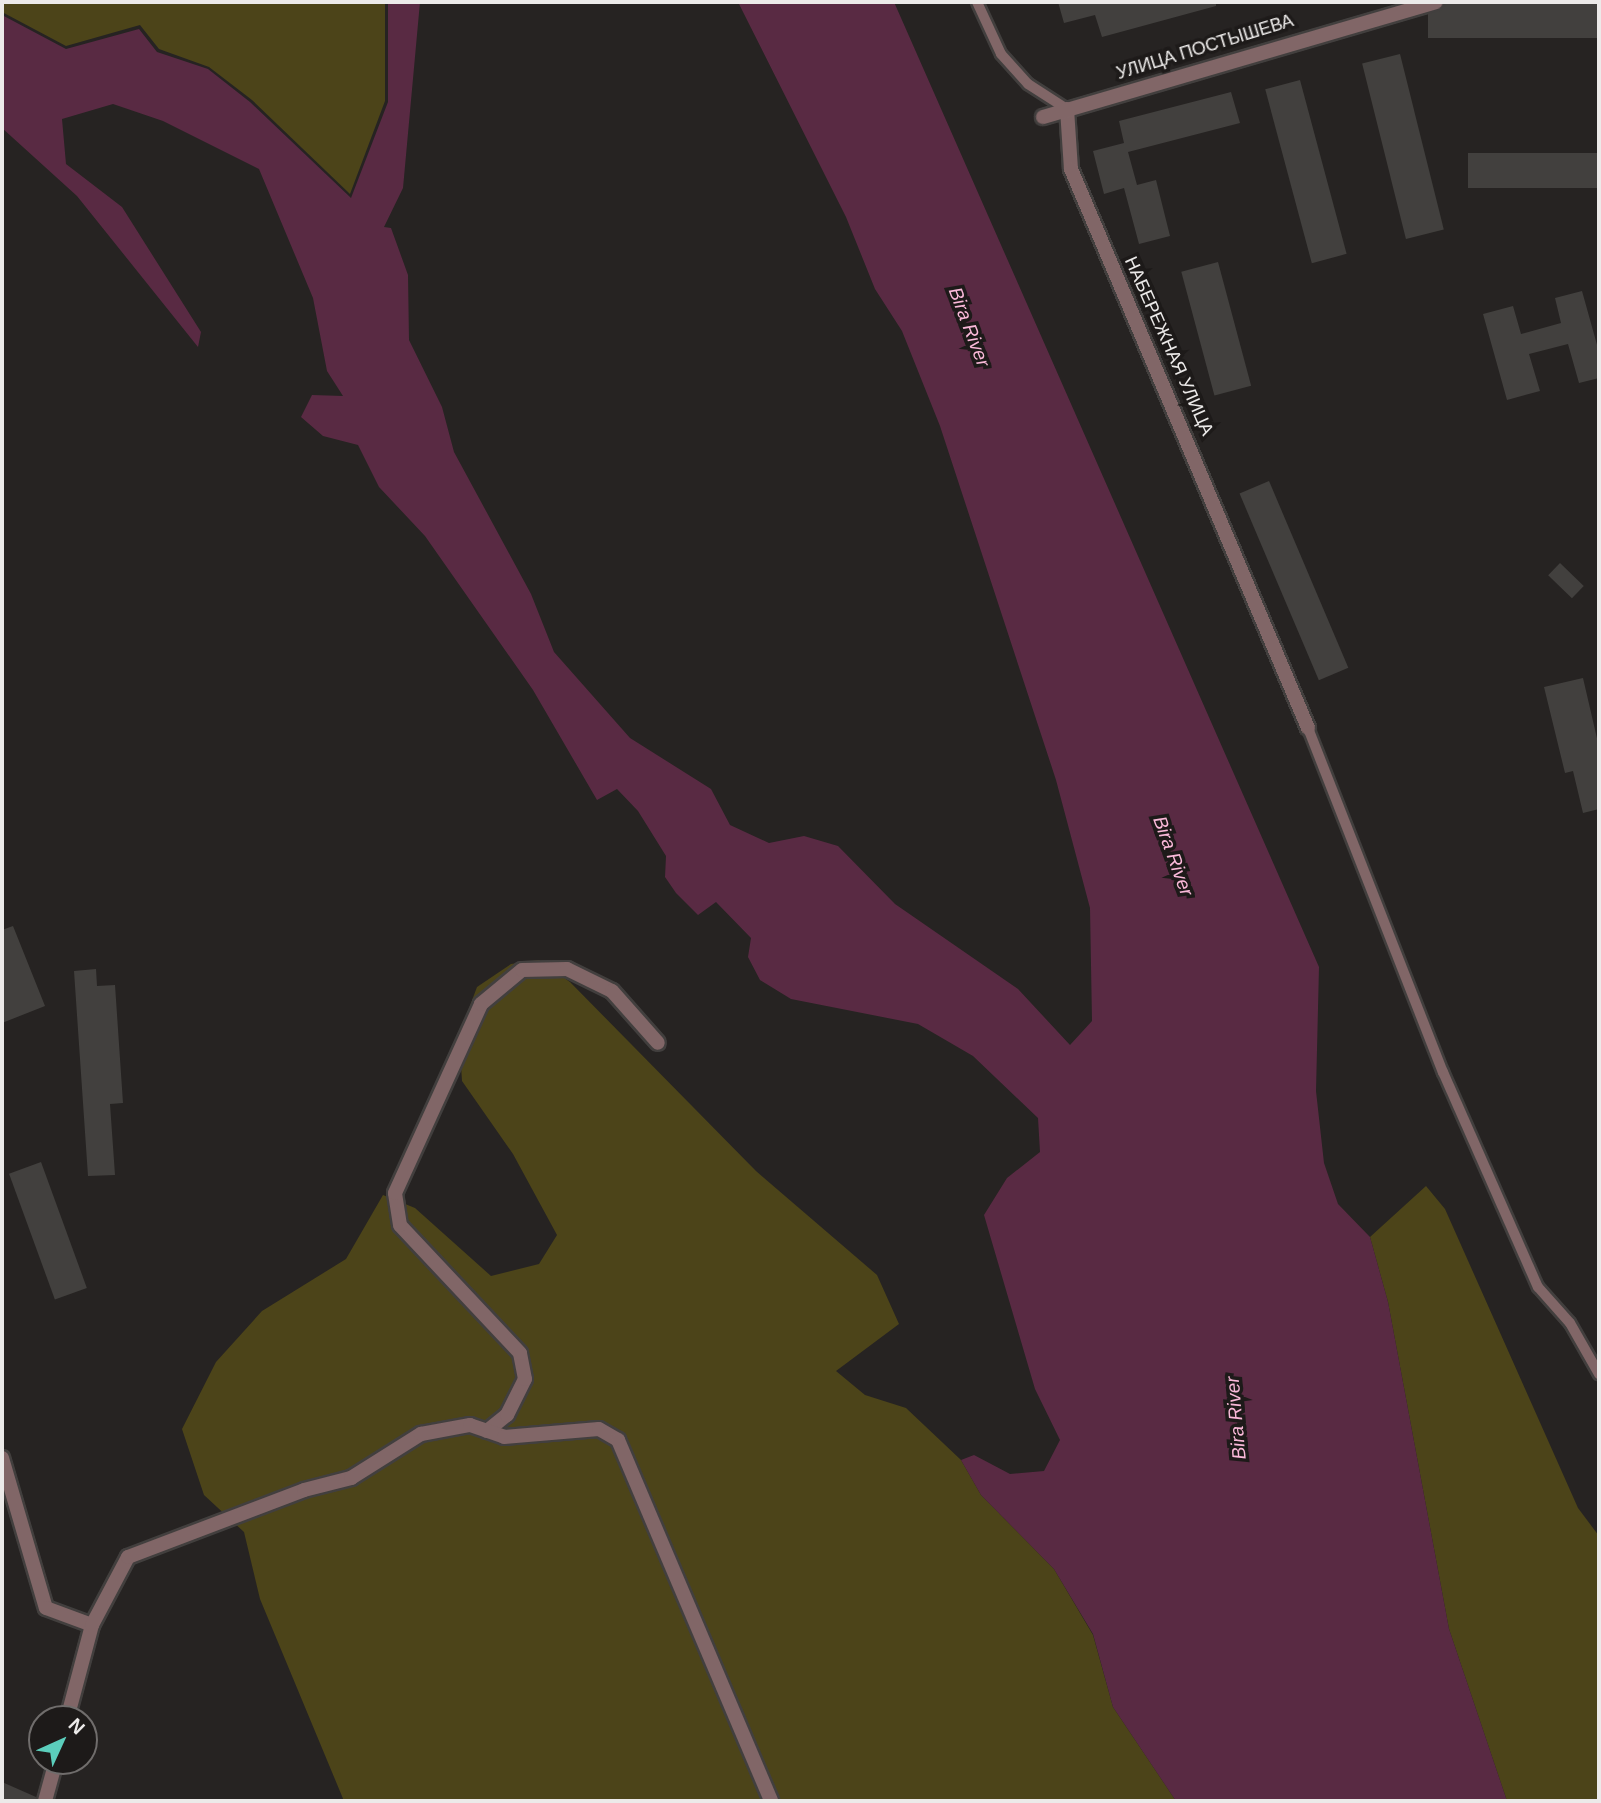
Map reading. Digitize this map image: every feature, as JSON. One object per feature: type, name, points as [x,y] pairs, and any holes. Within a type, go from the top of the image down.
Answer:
[{"type":"street","name":"УЛИЦА ПОСТЫШЕВА","points":[[1044,117],[1436,2]]},
{"type":"street","name":"НАБЕРЕЖНАЯ УЛИЦА","points":[[1067,109],[1071,169],[1308,728]]},
{"type":"street","points":[[488,1432],[507,1415],[524,1379],[520,1353],[400,1225],[395,1193],[481,1004],[522,970],[567,969],[612,991],[658,1042]]},
{"type":"street","points":[[71,1705],[92,1625],[128,1557],[304,1490],[351,1478],[421,1434],[470,1425],[504,1437],[599,1429],[618,1440],[771,1801]]},
{"type":"street","points":[[2,1458],[46,1608],[92,1625]]},
{"type":"street","points":[[45,1801],[52,1775]]},
{"type":"lane","points":[[977,2],[1001,54],[1028,84],[1067,109]]},
{"type":"lane","points":[[1308,728],[1443,1072],[1538,1287],[1570,1323],[1599,1374]]},
{"type":"shaded area","points":[[2,2],[385,2],[385,101],[350,194],[252,100],[209,67],[159,49],[140,25],[66,46],[2,12]]},
{"type":"shaded area","points":[[539,960],[570,982],[756,1171],[877,1275],[899,1324],[836,1371],[865,1395],[906,1408],[961,1460],[981,1495],[1054,1569],[1093,1635],[1113,1707],[1176,1801],[344,1801],[260,1599],[244,1532],[204,1495],[182,1429],[216,1362],[262,1311],[346,1259],[383,1195],[415,1208],[491,1276],[539,1264],[557,1235],[513,1154],[462,1081],[459,1035],[477,987],[511,964]]},
{"type":"shaded area","points":[[1426,1186],[1445,1209],[1578,1508],[1599,1536],[1599,1801],[1507,1801],[1449,1629],[1388,1302],[1370,1237]]},
{"type":"water","name":"Bira River","points":[[388,2],[420,2],[403,188],[384,227],[391,228],[408,275],[409,340],[442,407],[454,452],[531,594],[554,652],[630,738],[711,789],[730,825],[769,843],[804,836],[838,846],[895,904],[1018,989],[1070,1045],[1092,1021],[1090,908],[1056,780],[940,426],[902,331],[875,289],[846,217],[738,2],[894,2],[1319,967],[1316,1091],[1324,1163],[1338,1204],[1370,1237],[1388,1302],[1449,1629],[1507,1801],[1176,1801],[1113,1707],[1093,1634],[1054,1569],[981,1495],[961,1460],[974,1455],[1010,1474],[1044,1471],[1060,1440],[1035,1389],[984,1215],[1007,1178],[1040,1152],[1038,1118],[973,1056],[918,1024],[791,999],[760,980],[748,957],[751,938],[716,902],[698,915],[676,893],[665,877],[666,856],[638,811],[617,789],[597,800],[533,690],[425,536],[379,487],[358,445],[323,436],[301,417],[312,395],[343,396],[327,371],[313,298],[259,169],[163,121],[113,104],[62,119],[66,164],[122,207],[201,332],[198,347],[77,196],[2,128],[2,15],[66,49],[139,29],[157,52],[208,69],[250,102],[351,198],[388,102]]},
{"type":"building","points":[[1058,2],[1216,2],[1216,6],[1102,37],[1095,15],[1064,23]]},
{"type":"building","points":[[1428,2],[1599,2],[1599,38],[1428,38]]},
{"type":"building","points":[[1400,54],[1444,230],[1406,239],[1362,63]]},
{"type":"building","points":[[1300,80],[1347,254],[1312,263],[1265,89]]},
{"type":"building","points":[[1231,92],[1240,123],[1128,152],[1137,185],[1156,180],[1170,236],[1139,244],[1124,188],[1104,194],[1093,151],[1124,143],[1119,121]]},
{"type":"building","points":[[1468,153],[1599,153],[1599,188],[1468,188]]},
{"type":"building","points":[[1218,262],[1251,386],[1214,395],[1181,272]]},
{"type":"building","points":[[1582,291],[1599,352],[1599,378],[1579,383],[1568,344],[1529,354],[1540,391],[1507,400],[1483,314],[1513,306],[1521,334],[1561,323],[1555,298]]},
{"type":"building","points":[[1269,481],[1348,668],[1319,680],[1240,494]]},
{"type":"building","points":[[1560,563],[1584,586],[1572,598],[1548,575]]},
{"type":"building","points":[[1583,678],[1599,747],[1599,809],[1583,813],[1573,771],[1565,773],[1544,687]]},
{"type":"building","points":[[13,926],[45,1006],[2,1023],[2,930]]},
{"type":"building","points":[[96,969],[97,986],[115,985],[123,1103],[110,1104],[115,1175],[88,1176],[74,971]]},
{"type":"building","points":[[41,1162],[87,1288],[55,1300],[9,1174]]},
{"type":"building","points":[[2,1782],[36,1797],[36,1801],[2,1801]]}]
